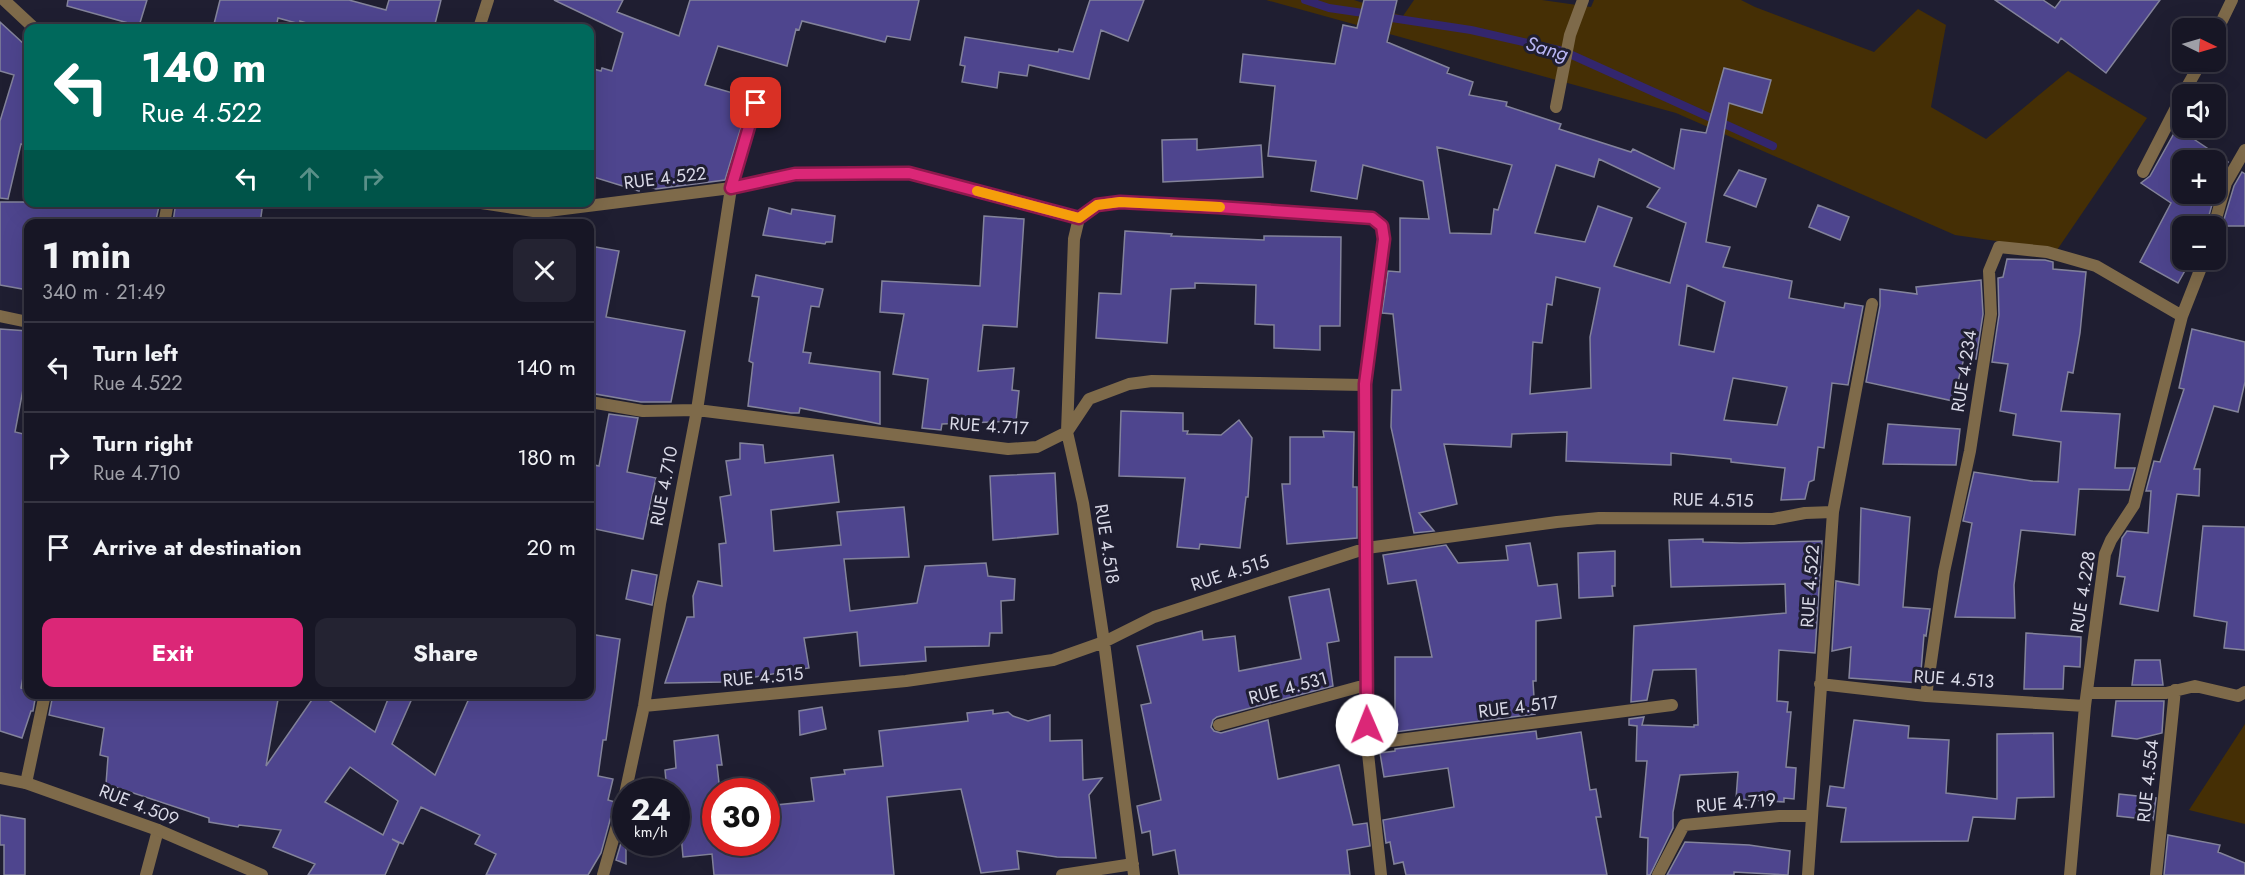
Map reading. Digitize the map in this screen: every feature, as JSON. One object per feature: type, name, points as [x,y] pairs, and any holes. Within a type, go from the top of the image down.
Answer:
[{"type":"street","points":[[4,0],[30,24]]},
{"type":"street","points":[[480,24],[488,0]]},
{"type":"street","points":[[1556,107],[1570,36],[1583,0]]},
{"type":"street","points":[[2223,18],[2232,0]]},
{"type":"street","name":"RUE 4.710","points":[[603,875],[622,808],[644,706],[660,604],[697,410],[731,188],[756,103]]},
{"type":"street","points":[[2143,172],[2172,116]]},
{"type":"street","points":[[2217,216],[2227,180],[2245,150]]},
{"type":"street","name":"RUE 4.522","points":[[495,207],[539,218],[731,188],[795,174],[909,173],[1079,218]]},
{"type":"street","points":[[1079,218],[1097,205],[1120,202],[1372,218],[1382,226],[1384,239],[1365,384],[1367,744],[1381,875]]},
{"type":"street","name":"RUE 4.518","points":[[1079,218],[1074,239],[1067,432],[1083,503],[1104,642],[1133,869]]},
{"type":"street","name":"RUE 4.234","points":[[1926,696],[1944,572],[1970,451],[1991,314],[1989,271],[2000,248],[2047,252],[2096,266],[2182,316]]},
{"type":"street","name":"RUE 4.228","points":[[2070,875],[2086,700],[2105,554],[2111,540],[2134,506],[2182,316],[2200,270]]},
{"type":"street","name":"RUE 4.522","points":[[1808,875],[1833,512],[1872,304]]},
{"type":"street","points":[[0,316],[24,321]]},
{"type":"street","name":"RUE 4.717","points":[[594,403],[643,411],[697,410],[1008,449],[1037,447],[1067,432],[1089,399],[1129,384],[1152,381],[1365,384]]},
{"type":"street","name":"RUE 4.515","points":[[644,706],[906,681],[1053,660],[1104,642],[1154,617],[1367,548],[1599,518],[1773,519],[1805,513],[1833,512]]},
{"type":"street","name":"RUE 4.513","points":[[1820,684],[1926,696],[2086,700],[2166,693],[2195,686],[2238,696],[2245,692]]},
{"type":"street","name":"RUE 4.531","points":[[1219,725],[1366,686]]},
{"type":"street","name":"RUE 4.554","points":[[2156,875],[2175,690]]},
{"type":"street","points":[[26,783],[44,699]]},
{"type":"street","name":"RUE 4.517","points":[[1367,744],[1672,705]]},
{"type":"street","name":"RUE 4.509","points":[[0,778],[26,783],[158,830],[262,875]]},
{"type":"street","name":"RUE 4.719","points":[[1658,875],[1684,825],[1779,816],[1811,816]]},
{"type":"street","points":[[146,875],[158,830]]},
{"type":"street","points":[[1062,875],[1133,869]]},
{"type":"shaded area","points":[[1266,0],[1354,0],[1403,16],[1414,0],[1542,0],[1591,7],[1594,0],[1741,0],[1874,52],[1918,9],[1946,25],[1931,107],[1986,139],[2068,71],[2147,118],[2057,250],[1955,235],[1676,113]]},
{"type":"shaded area","points":[[2245,724],[2245,824],[2189,810]]},
{"type":"building","points":[[68,0],[147,0],[140,24],[132,24],[67,6]]},
{"type":"building","points":[[220,0],[349,0],[386,10],[389,0],[441,0],[435,24],[310,24],[300,21],[300,24],[278,18],[277,24],[214,24]]},
{"type":"building","points":[[554,0],[623,0],[617,12],[679,36],[690,0],[919,0],[910,40],[887,36],[885,42],[802,21],[799,30],[796,29],[787,66],[718,46],[705,85],[750,98],[725,180],[656,189],[641,184],[639,191],[594,177],[594,69],[601,71],[602,68],[612,71],[623,33]]},
{"type":"building","points":[[1090,0],[1144,0],[1128,41],[1101,30],[1089,79],[1029,65],[1027,76],[999,72],[997,88],[962,82],[965,66],[960,65],[965,37],[1058,52],[1059,49],[1073,52]]},
{"type":"building","points":[[1364,0],[1397,0],[1387,42],[1449,68],[1447,73],[1473,82],[1469,95],[1507,102],[1506,106],[1561,124],[1559,129],[1631,152],[1633,149],[1674,169],[1681,129],[1706,133],[1724,68],[1771,80],[1762,113],[1729,103],[1706,242],[1730,247],[1723,267],[1792,281],[1789,298],[1844,308],[1845,303],[1863,306],[1848,385],[1832,383],[1824,448],[1818,447],[1814,480],[1809,482],[1805,499],[1781,500],[1785,468],[1731,462],[1731,459],[1671,453],[1671,465],[1566,461],[1567,432],[1512,434],[1511,447],[1444,444],[1457,504],[1419,513],[1434,531],[1414,533],[1391,427],[1392,390],[1401,390],[1393,314],[1382,313],[1388,271],[1400,272],[1400,218],[1429,219],[1423,181],[1363,165],[1357,199],[1311,191],[1316,161],[1268,156],[1275,86],[1240,82],[1243,54],[1335,64],[1343,25],[1357,28]],"holes":[[[1437,147],[1512,165],[1498,210],[1494,209],[1491,234],[1450,233]],[[1599,159],[1660,188],[1647,207],[1686,223],[1670,283],[1614,266],[1632,218],[1598,206],[1585,242],[1535,233],[1556,165],[1594,177]],[[1556,277],[1600,288],[1590,337],[1591,388],[1530,394],[1533,342],[1542,343],[1547,304],[1552,305]],[[1687,285],[1725,302],[1714,352],[1679,345]],[[1733,378],[1787,387],[1777,425],[1724,420]]]},
{"type":"building","points":[[1995,0],[2043,0],[2055,8],[2061,0],[2160,0],[2106,73],[2061,38],[2058,43]]},
{"type":"building","points":[[0,22],[24,44],[24,145],[21,144],[8,199],[0,198],[0,121],[14,75],[0,71]]},
{"type":"building","points":[[2172,137],[2192,138],[2210,150],[2172,150],[2172,204],[2212,204],[2209,216],[2172,216],[2172,270],[2185,270],[2178,283],[2140,262],[2171,203],[2141,183],[2150,176]]},
{"type":"building","points":[[1197,139],[1197,150],[1261,145],[1263,177],[1163,182],[1162,140]]},
{"type":"building","points":[[1739,170],[1766,179],[1756,207],[1724,195]]},
{"type":"building","points":[[2242,172],[2245,174],[2245,226],[2226,226],[2225,216],[2234,186]]},
{"type":"building","points":[[0,202],[24,202],[24,207],[159,207],[156,219],[24,219],[24,289],[0,285]]},
{"type":"building","points":[[1818,205],[1849,217],[1840,240],[1809,227]]},
{"type":"building","points":[[175,207],[262,207],[261,219],[173,219]]},
{"type":"building","points":[[769,208],[791,214],[792,209],[835,216],[832,242],[825,244],[763,235]]},
{"type":"building","points":[[984,216],[1024,219],[1017,327],[983,325],[978,371],[1014,368],[1012,390],[1019,391],[1016,421],[942,424],[941,430],[922,428],[928,379],[893,374],[904,314],[880,312],[882,281],[980,286]]},
{"type":"building","points":[[1125,231],[1172,234],[1171,236],[1264,240],[1264,236],[1341,237],[1340,326],[1320,326],[1320,350],[1274,348],[1274,325],[1255,324],[1256,285],[1195,283],[1195,288],[1171,289],[1167,343],[1096,338],[1099,293],[1121,294]]},
{"type":"building","points":[[594,247],[619,251],[606,317],[685,331],[671,402],[641,402],[594,394]]},
{"type":"building","points":[[2007,259],[2045,260],[2053,262],[2053,269],[2086,272],[2080,333],[2073,373],[2068,372],[2061,411],[2120,414],[2115,468],[2135,468],[2129,490],[2079,489],[2075,535],[2021,530],[2014,585],[2015,618],[1955,617],[1972,523],[1963,521],[1974,472],[2032,481],[2058,482],[2061,442],[2013,435],[2016,414],[2000,411],[2008,364],[1992,362],[1999,315],[1998,278],[2003,277]]},
{"type":"building","points":[[756,275],[823,289],[819,307],[811,306],[803,352],[811,353],[809,363],[880,372],[880,424],[800,408],[799,413],[791,413],[748,406],[753,363],[749,361],[759,297],[752,296]]},
{"type":"building","points":[[1981,280],[1983,314],[1976,359],[1964,358],[1953,401],[1866,382],[1880,306],[1880,289],[1917,294],[1916,287]]},
{"type":"building","points":[[0,329],[24,331],[24,384],[15,432],[24,434],[24,673],[21,688],[24,689],[24,699],[35,699],[33,711],[31,711],[22,738],[0,731]]},
{"type":"building","points":[[2192,329],[2245,342],[2245,382],[2238,412],[2214,406],[2194,469],[2200,469],[2199,496],[2177,494],[2158,611],[2120,604],[2125,577],[2117,576],[2122,538],[2127,531],[2148,533],[2151,491],[2146,491],[2154,461],[2160,462],[2184,389],[2179,388]]},
{"type":"building","points":[[1121,411],[1183,413],[1183,431],[1188,431],[1187,434],[1221,435],[1239,420],[1252,438],[1248,497],[1246,497],[1240,548],[1200,544],[1199,549],[1177,547],[1185,478],[1119,476]]},
{"type":"building","points":[[609,414],[638,418],[627,472],[656,478],[643,539],[594,529],[594,465],[599,466]]},
{"type":"building","points":[[1888,424],[1960,429],[1956,465],[1883,464]]},
{"type":"building","points":[[1323,431],[1354,432],[1353,487],[1357,487],[1357,538],[1287,544],[1282,484],[1290,484],[1290,437],[1324,437]]},
{"type":"building","points":[[740,443],[763,445],[765,463],[833,455],[839,502],[771,510],[774,551],[841,545],[837,512],[904,507],[909,557],[844,559],[850,611],[917,603],[925,566],[986,563],[988,576],[1015,579],[1014,600],[1001,601],[1002,633],[990,633],[989,646],[925,647],[926,661],[860,666],[857,632],[804,638],[809,668],[725,682],[665,683],[687,617],[694,617],[693,596],[698,581],[722,586],[719,544],[726,543],[720,497],[731,495],[726,461],[740,459]]},
{"type":"building","points":[[1055,473],[1058,534],[993,540],[990,476]]},
{"type":"building","points":[[1861,508],[1910,517],[1903,607],[1930,609],[1926,636],[1924,635],[1920,683],[1849,678],[1851,647],[1832,651],[1836,581],[1859,585]]},
{"type":"building","points":[[2203,526],[2245,527],[2245,650],[2224,648],[2227,622],[2194,616]]},
{"type":"building","points":[[1703,539],[1703,542],[1741,543],[1822,541],[1815,653],[1779,650],[1777,701],[1788,702],[1787,712],[1791,712],[1786,767],[1796,768],[1794,799],[1784,798],[1784,802],[1736,799],[1738,772],[1680,775],[1673,812],[1673,828],[1650,875],[1647,875],[1648,838],[1640,837],[1647,761],[1636,761],[1637,726],[1629,725],[1629,719],[1644,717],[1642,725],[1694,727],[1698,725],[1696,669],[1653,670],[1647,700],[1631,702],[1634,626],[1786,613],[1785,584],[1671,587],[1669,540]]},
{"type":"building","points":[[1530,543],[1538,586],[1557,584],[1561,618],[1536,621],[1536,681],[1533,681],[1535,714],[1395,732],[1395,657],[1432,657],[1416,580],[1388,584],[1383,555],[1446,545],[1458,563],[1508,560],[1506,546]]},
{"type":"building","points":[[1615,551],[1613,596],[1579,598],[1578,553]]},
{"type":"building","points":[[632,570],[657,575],[652,605],[626,599]]},
{"type":"building","points":[[1329,589],[1339,641],[1327,643],[1333,686],[1217,717],[1213,720],[1211,727],[1214,731],[1221,733],[1268,720],[1278,779],[1339,765],[1353,825],[1367,823],[1370,846],[1347,850],[1350,875],[1179,875],[1175,850],[1153,855],[1150,831],[1142,833],[1137,806],[1161,800],[1141,705],[1151,703],[1137,646],[1202,631],[1203,640],[1235,636],[1239,671],[1301,659],[1289,597]]},
{"type":"building","points":[[2026,633],[2081,637],[2080,667],[2064,666],[2063,689],[2024,689]]},
{"type":"building","points":[[594,635],[620,639],[606,740],[603,740],[598,776],[612,779],[608,800],[612,801],[612,813],[601,853],[588,875],[486,875],[496,854],[475,844],[480,835],[421,807],[403,844],[392,839],[399,843],[385,875],[308,875],[315,864],[273,847],[281,830],[209,822],[209,818],[106,784],[108,757],[100,755],[104,728],[49,715],[52,699],[278,699],[266,766],[313,699],[327,699],[375,732],[388,699],[412,699],[392,744],[435,775],[469,699],[594,699]],"holes":[[[350,767],[398,801],[383,835],[325,802]]]},
{"type":"building","points":[[2135,660],[2160,660],[2163,685],[2132,685]]},
{"type":"building","points":[[2116,701],[2164,701],[2162,733],[2137,739],[2112,736]]},
{"type":"building","points":[[822,707],[826,729],[800,735],[799,711]]},
{"type":"building","points":[[993,710],[993,714],[1008,712],[1028,721],[1050,715],[1050,741],[1082,740],[1083,780],[1102,778],[1089,795],[1096,858],[1057,857],[1017,851],[1019,869],[981,873],[961,789],[887,797],[894,875],[714,875],[712,856],[780,856],[780,805],[814,801],[811,778],[845,774],[844,770],[883,766],[879,731],[968,721],[967,713]]},
{"type":"building","points":[[1854,720],[1909,726],[1908,738],[1949,740],[1946,793],[1997,799],[1997,734],[2053,733],[2054,797],[2017,798],[2015,819],[1973,817],[1968,841],[1841,842],[1846,808],[1827,806],[1830,786],[1844,788]]},
{"type":"building","points":[[1536,731],[1537,739],[1581,732],[1590,790],[1596,789],[1601,817],[1596,817],[1607,875],[1406,875],[1403,862],[1394,864],[1390,842],[1386,843],[1383,820],[1454,807],[1448,768],[1384,777],[1380,753],[1395,751],[1395,749]]},
{"type":"building","points":[[718,735],[722,765],[717,765],[718,778],[702,778],[702,855],[683,857],[690,856],[690,778],[666,778],[665,770],[676,768],[674,741]]},
{"type":"building","points":[[2119,794],[2156,798],[2153,820],[2117,816]]},
{"type":"building","points":[[0,815],[25,819],[25,875],[4,875],[4,845],[0,845]]},
{"type":"building","points":[[2168,835],[2220,845],[2218,852],[2245,863],[2245,875],[2164,875]]},
{"type":"building","points":[[1685,842],[1749,845],[1790,851],[1788,875],[1734,872],[1734,875],[1667,875]]},
{"type":"building","points":[[617,856],[626,856],[626,864],[616,860]]},
{"type":"waterway","name":"Sang","points":[[1305,0],[1329,8],[1370,14]]},
{"type":"waterway","name":"Sang","points":[[1385,17],[1471,30],[1563,51],[1773,146]]},
{"type":"slow traffic","points":[[977,191],[1079,218],[1097,205],[1120,202],[1220,207]]},
{"type":"route","points":[[756,103],[731,188],[795,174],[909,173],[1079,218],[1097,205],[1120,202],[1372,218],[1382,226],[1384,239],[1365,384],[1367,725]]}]
